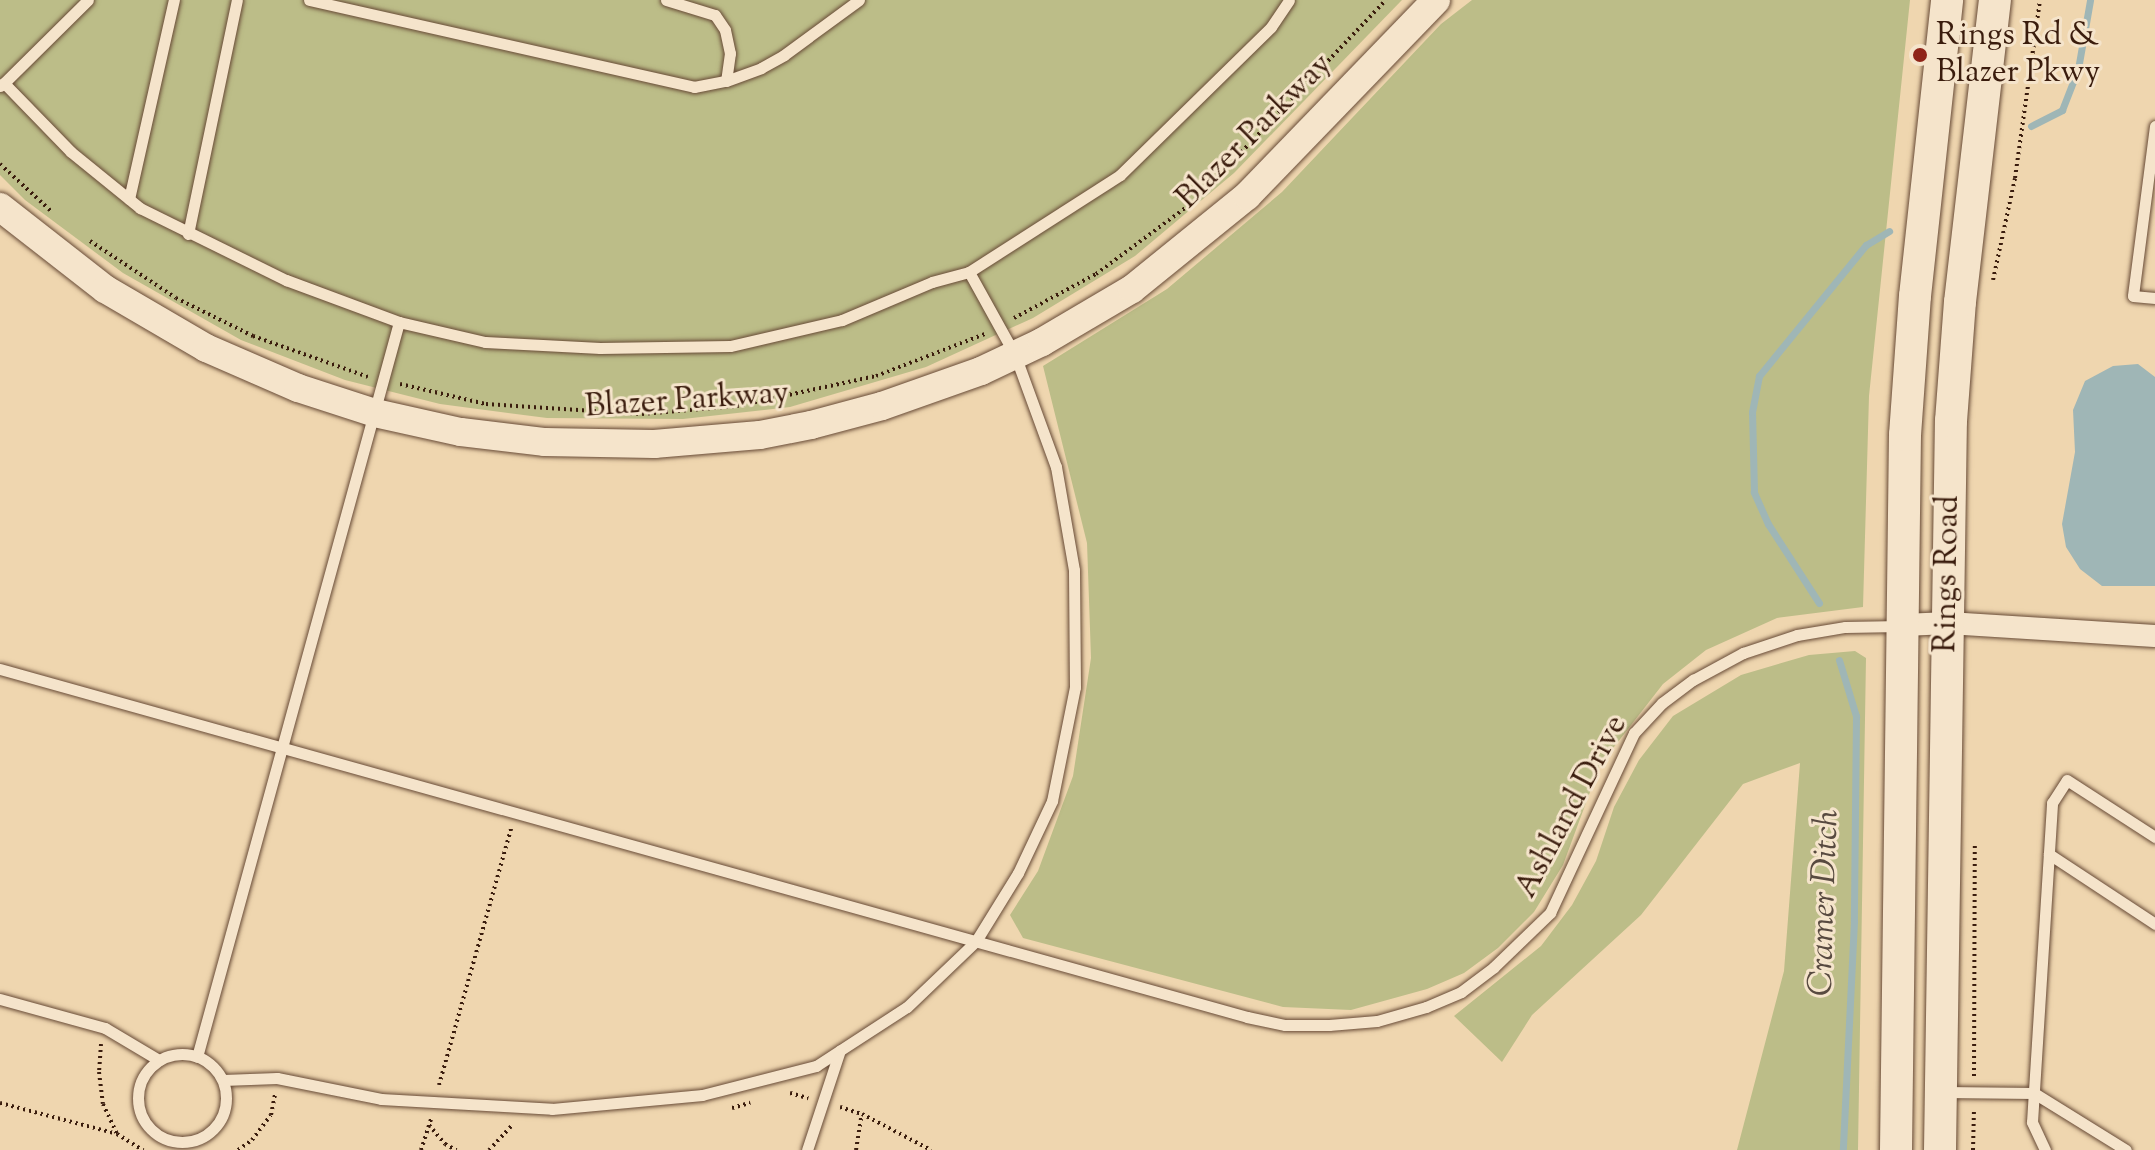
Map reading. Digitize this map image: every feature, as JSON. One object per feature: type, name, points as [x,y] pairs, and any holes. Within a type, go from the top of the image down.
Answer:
[{"type":"main road","name":"Rings Road","points":[[1896,1150],[1905,435],[1915,296],[1947,0]]},
{"type":"main road","name":"Rings Road","points":[[1940,1150],[1951,421],[1960,302],[1995,0]]},
{"type":"street","name":"Blazer Parkway","points":[[0,207],[105,289],[169,328],[298,388],[375,413],[461,432],[604,446],[706,441],[811,425],[882,406],[1015,355],[1132,289],[1247,196],[1436,0]]},
{"type":"street","points":[[1904,625],[1948,623],[2155,636]]},
{"type":"lane","points":[[88,0],[2,85],[71,152],[129,199],[188,234],[286,280],[399,322],[485,342],[600,348],[730,346],[842,320],[932,282],[969,272],[1120,175],[1271,27],[1289,0]]},
{"type":"lane","points":[[129,199],[174,0]]},
{"type":"lane","points":[[188,234],[237,0]]},
{"type":"lane","points":[[309,0],[694,87],[726,81],[784,55],[859,0]]},
{"type":"lane","points":[[666,0],[715,15],[725,30],[730,53],[726,81]]},
{"type":"lane","points":[[2155,126],[2133,296],[2155,298]]},
{"type":"lane","points":[[223,1080],[277,1078],[381,1099],[552,1109],[702,1095],[816,1066],[907,1007],[976,941],[1018,873],[1052,801],[1075,687],[1074,570],[1056,467],[1015,355],[969,272]]},
{"type":"lane","points":[[197,1057],[399,322]]},
{"type":"lane","name":"Ashland Drive","points":[[0,669],[1247,1017],[1285,1025],[1377,1021],[1461,992],[1494,967],[1550,913],[1634,733],[1662,703],[1693,680],[1743,653],[1797,635],[1845,627],[1904,625]]},
{"type":"lane","points":[[2045,1150],[2032,1122],[2052,803],[2067,780],[2155,837]]},
{"type":"lane","points":[[2049,854],[2155,924]]},
{"type":"lane","points":[[0,999],[105,1028],[159,1060]]},
{"type":"lane","points":[[807,1150],[840,1050]]},
{"type":"lane","points":[[173,1054],[197,1057],[215,1068],[223,1080],[225,1108],[211,1132],[186,1143],[172,1142],[148,1127],[137,1099],[147,1070],[159,1060],[173,1054]]},
{"type":"lane","points":[[1941,1092],[2034,1093],[2126,1150]]},
{"type":"path","points":[[82,236],[176,298],[253,336],[384,381],[486,404],[642,414],[737,406],[876,376],[975,339],[1096,274],[1196,200],[1386,0]]},
{"type":"path","points":[[1991,294],[2015,178],[2040,0]]},
{"type":"path","points":[[0,164],[58,217]]},
{"type":"path","points":[[421,1150],[515,814]]},
{"type":"path","points":[[1973,1150],[1975,829]]},
{"type":"path","points":[[105,1028],[101,1088],[103,1104],[117,1134]]},
{"type":"path","points":[[238,1150],[252,1140],[271,1115],[277,1078]]},
{"type":"path","points":[[777,1096],[791,1092],[862,1114],[931,1150]]},
{"type":"path","points":[[721,1109],[763,1100]]},
{"type":"path","points":[[0,1103],[117,1134],[143,1150]]},
{"type":"path","points":[[856,1150],[862,1114]]},
{"type":"path","points":[[489,1150],[512,1124]]},
{"type":"path","points":[[429,1125],[445,1144],[456,1150]]},
{"type":"green space","points":[[0,0],[1402,0],[1234,173],[1135,256],[1033,318],[926,367],[790,407],[683,419],[547,418],[440,404],[345,380],[241,340],[123,273],[25,200],[0,175]]},
{"type":"green space","points":[[1472,0],[1910,0],[1869,396],[1863,607],[1777,618],[1706,650],[1663,684],[1600,765],[1563,865],[1534,912],[1498,948],[1464,973],[1427,989],[1351,1010],[1283,1007],[1023,938],[1010,915],[1038,871],[1073,776],[1091,658],[1087,543],[1043,366],[1167,289],[1282,192],[1441,24]]},
{"type":"green space","points":[[1855,651],[1866,658],[1858,1150],[1737,1150],[1784,971],[1800,763],[1743,784],[1641,915],[1532,1015],[1502,1062],[1454,1016],[1541,946],[1572,905],[1596,861],[1614,807],[1639,760],[1673,716],[1741,675],[1809,655]]},
{"type":"water","points":[[2138,364],[2155,377],[2155,586],[2102,586],[2080,569],[2066,547],[2062,524],[2075,452],[2073,410],[2085,381],[2113,366]]},
{"type":"waterway","name":"Cramer Ditch","points":[[2031,126],[2062,110],[2078,69],[2090,0]]},
{"type":"waterway","name":"Cramer Ditch","points":[[1819,603],[1768,524],[1754,492],[1752,412],[1759,376],[1866,245],[1889,231]]},
{"type":"waterway","name":"Cramer Ditch","points":[[1839,660],[1856,716],[1854,921],[1843,1150]]},
{"type":"place","name":"Rings Rd & Blazer Pkwy","points":[[1920,55]]}]
